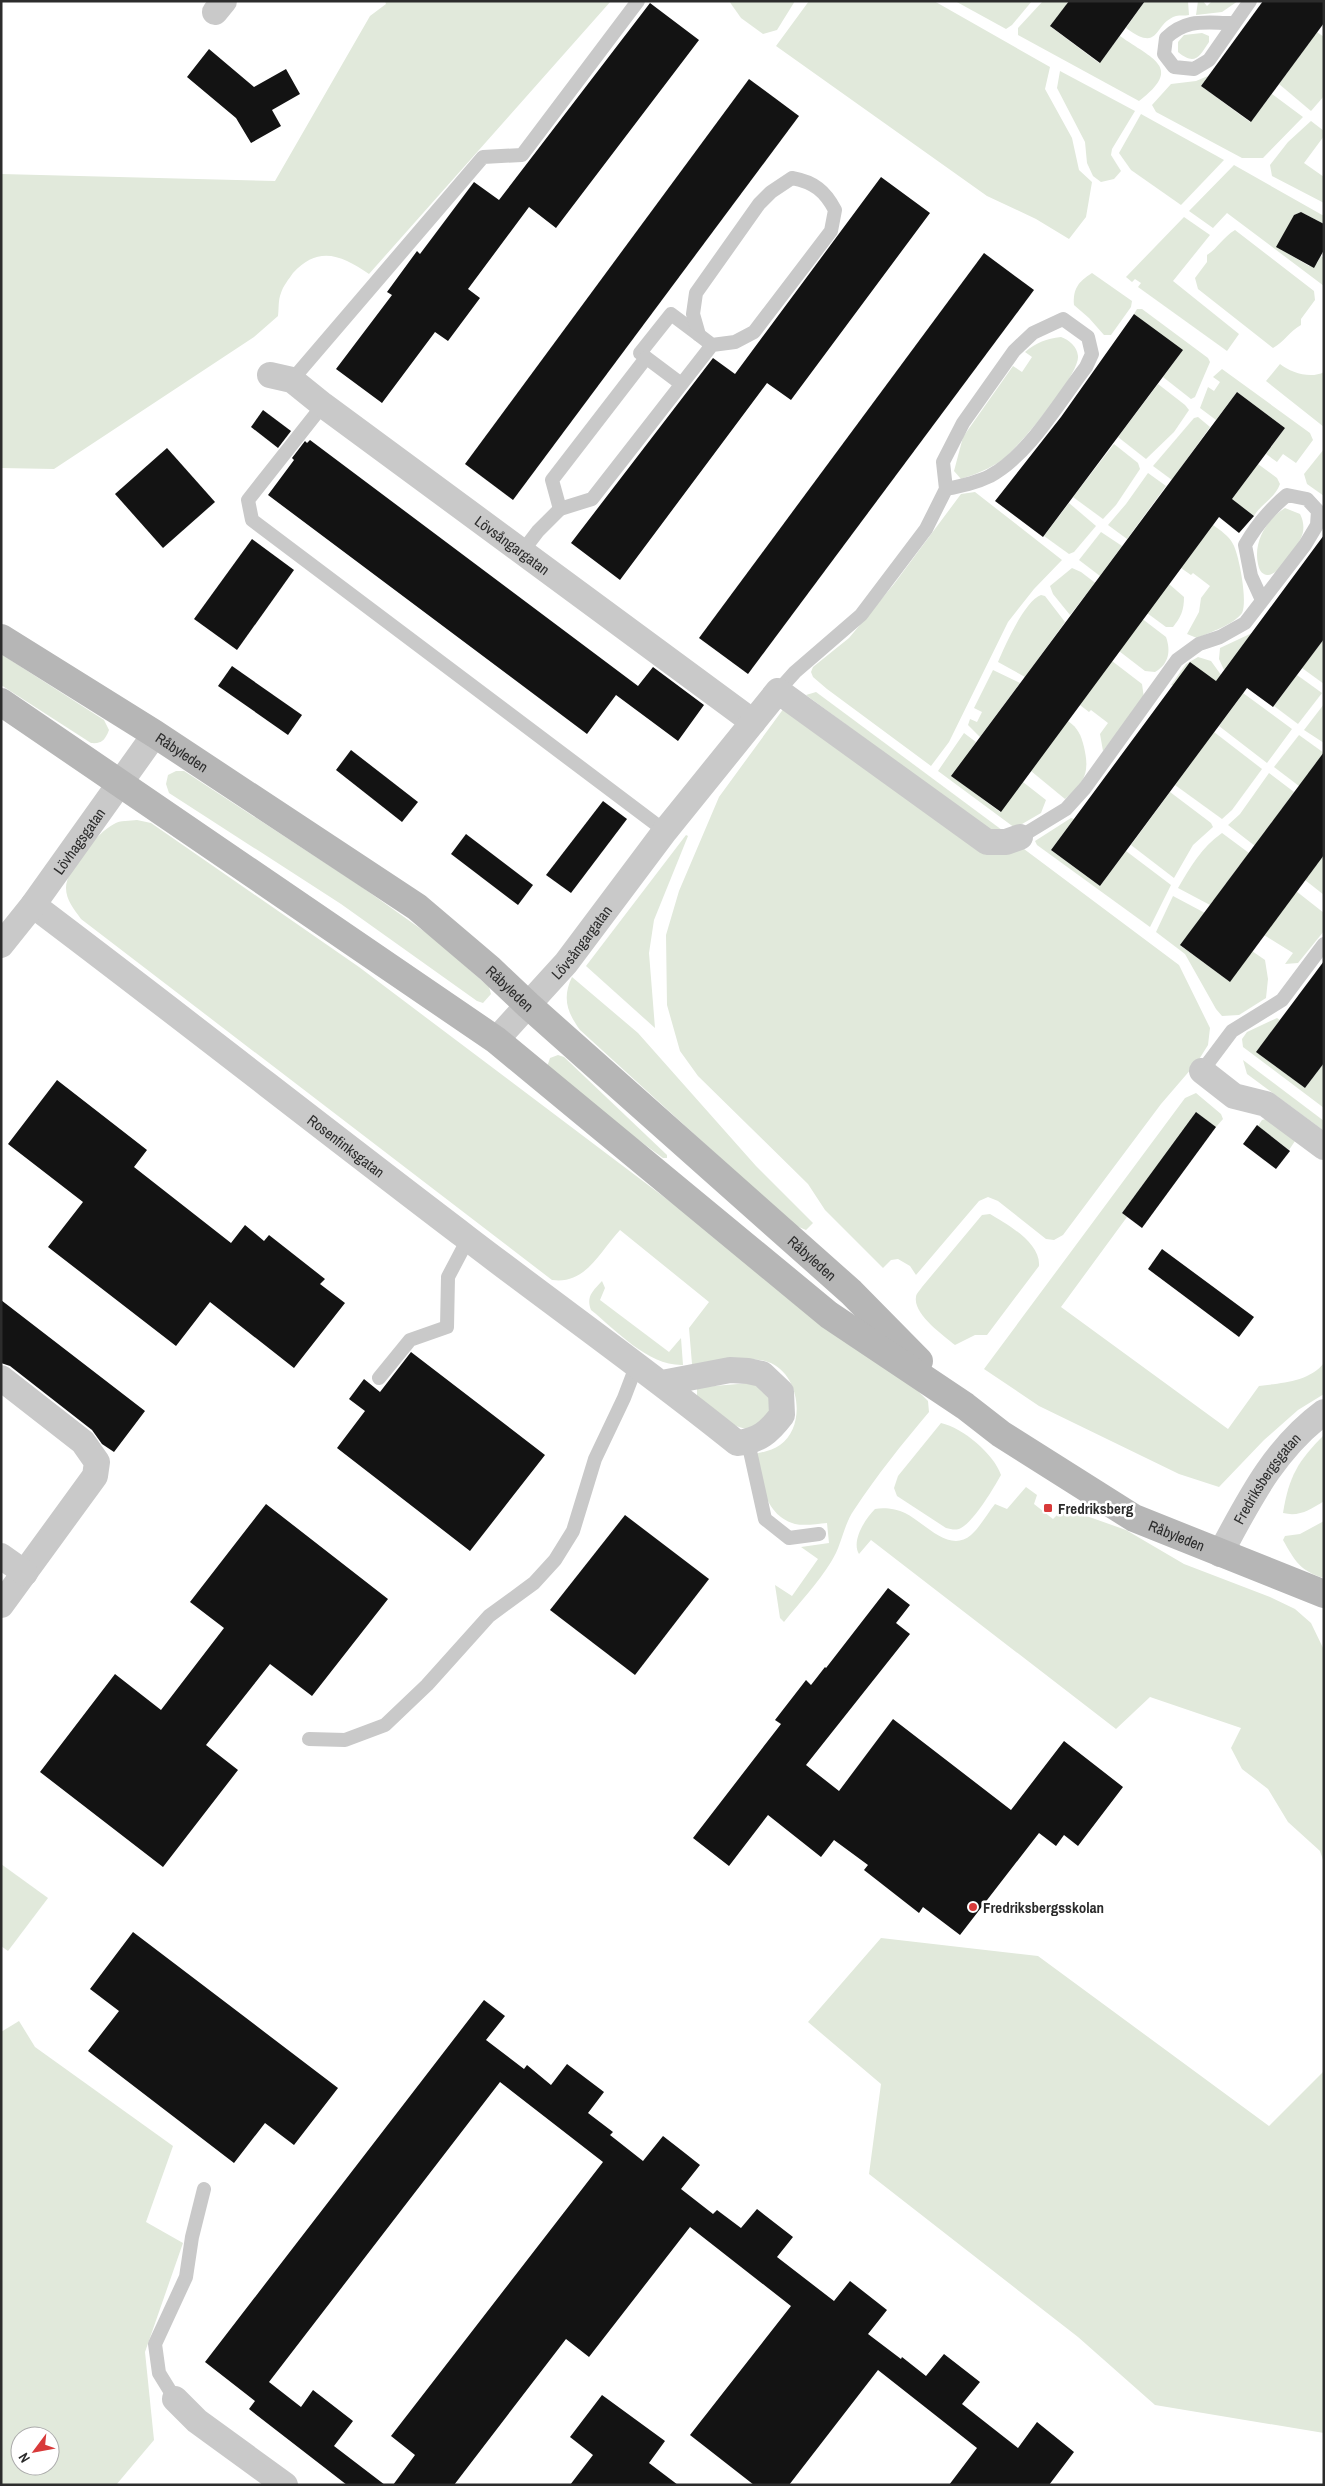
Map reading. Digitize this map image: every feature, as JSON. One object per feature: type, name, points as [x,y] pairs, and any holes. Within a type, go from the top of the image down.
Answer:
[{"type":"main road","name":"Råbyleden","points":[[1,638],[155,734],[417,907],[490,969],[851,1292],[965,1406]]},
{"type":"main road","name":"Råbyleden","points":[[1,702],[121,782],[496,1040],[829,1315],[965,1406],[1001,1434],[1134,1518],[1324,1594]]},
{"type":"street","name":"Lövsångargatan","points":[[281,377],[323,405],[752,722]]},
{"type":"street","name":"Lövsångargatan","points":[[496,1040],[566,963],[665,831],[778,691]]},
{"type":"street","points":[[778,691],[987,842],[1006,842],[1020,837]]},
{"type":"street","name":"Lövhagsgatan","points":[[1,945],[33,905],[155,734]]},
{"type":"street","name":"Rosenfinksgatan","points":[[33,905],[468,1239],[662,1383],[737,1443],[748,1442]]},
{"type":"street","points":[[1202,1070],[1234,1096],[1266,1104],[1324,1147]]},
{"type":"street","points":[[662,1383],[730,1370],[762,1374],[781,1392],[782,1415],[770,1431],[748,1442]]},
{"type":"street","points":[[1,1378],[83,1442],[97,1462],[95,1476],[1,1605]]},
{"type":"street","name":"Fredriksbergsgatan","points":[[1220,1554],[1255,1490],[1286,1445],[1302,1428],[1324,1412]]},
{"type":"street","points":[[1,1556],[25,1573]]},
{"type":"street","points":[[175,2399],[197,2421],[285,2485]]},
{"type":"lane","points":[[281,377],[483,158],[522,155],[638,1]]},
{"type":"lane","points":[[1232,23],[1191,22],[1176,28],[1166,38],[1164,54],[1174,67],[1194,69],[1209,60],[1232,23],[1250,1]]},
{"type":"lane","points":[[522,552],[538,531],[560,509],[592,499],[680,383],[712,345],[735,342],[754,332],[831,231],[835,210],[829,198],[810,181],[792,178],[770,192],[707,275],[696,293],[693,314],[699,335]]},
{"type":"lane","points":[[680,383],[640,353],[671,314],[712,345]]},
{"type":"lane","points":[[778,691],[795,672],[861,615],[926,530],[946,489],[943,462],[963,423],[1014,351],[1033,333],[1062,319],[1088,337],[1092,354],[1086,367],[1019,454],[991,476],[973,483],[946,489]]},
{"type":"lane","points":[[560,509],[552,480],[646,358]]},
{"type":"lane","points":[[323,405],[248,500],[252,520],[665,831]]},
{"type":"lane","points":[[1020,837],[1066,809],[1085,788],[1177,660],[1199,644],[1220,637],[1245,623],[1304,545],[1317,525],[1318,511],[1308,499],[1287,495],[1276,504],[1254,530],[1245,545],[1251,576],[1262,600]]},
{"type":"lane","points":[[1202,1070],[1232,1031],[1282,1000],[1324,944]]},
{"type":"lane","points":[[379,1378],[410,1340],[447,1327],[448,1277],[468,1239]]},
{"type":"lane","points":[[309,1739],[345,1740],[385,1724],[427,1685],[488,1616],[534,1583],[555,1560],[573,1531],[595,1459],[624,1398],[637,1364]]},
{"type":"lane","points":[[748,1442],[765,1519],[788,1538],[819,1534]]},
{"type":"lane","points":[[175,2399],[159,2373],[155,2344],[186,2278],[192,2237],[204,2189]]},
{"type":"shaded area","points":[[385,1],[611,1],[369,274],[349,262],[330,256],[321,256],[302,264],[293,273],[282,290],[279,299],[278,316],[254,337],[54,469],[1,468],[1,174],[275,181],[370,16],[386,4]]},
{"type":"shaded area","points":[[729,1],[795,1],[777,30],[763,34],[741,18]]},
{"type":"shaded area","points":[[809,1],[934,1],[1050,67],[1045,89],[1072,138],[1079,170],[1092,182],[1086,217],[1069,239],[1036,219],[987,196],[776,46]]},
{"type":"shaded area","points":[[955,1],[1032,1],[1012,25],[1006,29]]},
{"type":"shaded area","points":[[1043,1],[1069,1],[1051,27],[1099,63],[1120,36],[1158,64],[1161,72],[1160,80],[1139,101],[1018,35],[1018,28]]},
{"type":"shaded area","points":[[1145,1],[1188,1],[1189,15],[1176,16],[1163,24],[1156,34],[1145,38],[1126,28]]},
{"type":"shaded area","points":[[1198,1],[1203,1],[1207,6],[1212,1],[1238,1],[1222,12],[1196,15]]},
{"type":"shaded area","points":[[1317,32],[1324,37],[1324,96],[1311,111],[1279,84]]},
{"type":"shaded area","points":[[1202,33],[1209,36],[1209,42],[1196,58],[1189,58],[1178,52],[1178,42],[1184,35]]},
{"type":"shaded area","points":[[1060,71],[1135,111],[1112,149],[1111,155],[1121,171],[1114,179],[1101,182],[1093,176],[1087,163],[1085,142],[1057,88]]},
{"type":"shaded area","points":[[1208,76],[1201,86],[1250,122],[1272,94],[1303,117],[1263,158],[1242,158],[1156,112],[1152,105],[1171,84],[1196,81]]},
{"type":"shaded area","points":[[1141,114],[1224,160],[1181,205],[1131,170],[1119,153]]},
{"type":"shaded area","points":[[1311,121],[1324,131],[1324,136],[1304,163],[1324,177],[1324,203],[1272,176],[1270,165],[1288,142]]},
{"type":"shaded area","points":[[1234,165],[1324,216],[1324,224],[1301,212],[1294,215],[1279,243],[1282,250],[1309,266],[1317,263],[1321,256],[1324,258],[1324,286],[1227,213],[1213,228],[1189,211]]},
{"type":"shaded area","points":[[1184,217],[1210,235],[1173,281],[1239,334],[1227,351],[1138,287],[1141,283],[1135,279],[1132,282],[1126,277]]},
{"type":"shaded area","points":[[1235,230],[1314,291],[1315,300],[1301,319],[1301,325],[1273,348],[1198,289],[1195,278],[1207,262],[1207,255]]},
{"type":"shaded area","points":[[1092,273],[1132,301],[1131,307],[1111,335],[1104,335],[1074,305],[1074,295],[1077,286]]},
{"type":"shaded area","points":[[1137,309],[1142,309],[1208,358],[1210,362],[1195,397],[1191,399],[1163,377],[1182,351],[1134,314]]},
{"type":"shaded area","points":[[1061,337],[1072,344],[1078,356],[1076,365],[1059,393],[1034,426],[1010,453],[992,466],[961,479],[954,471],[963,437],[1013,366],[1022,372],[1032,357],[1025,352],[1042,342]]},
{"type":"shaded area","points":[[1280,364],[1301,374],[1313,375],[1324,372],[1324,427],[1266,381]]},
{"type":"shaded area","points":[[1222,369],[1310,433],[1313,440],[1296,463],[1283,454],[1277,462],[1266,454],[1285,428],[1237,392],[1216,420],[1200,408],[1208,387],[1214,391],[1220,382],[1213,377]]},
{"type":"shaded area","points":[[1158,384],[1189,410],[1174,432],[1146,459],[1118,437]]},
{"type":"shaded area","points":[[1198,417],[1210,427],[1172,480],[1153,466],[1194,418]]},
{"type":"shaded area","points":[[1114,444],[1138,463],[1140,469],[1116,505],[1103,519],[1073,497]]},
{"type":"shaded area","points":[[1324,449],[1324,496],[1307,484],[1304,474]]},
{"type":"shaded area","points":[[1258,464],[1277,478],[1280,484],[1278,489],[1254,516],[1241,506],[1234,514],[1226,507]]},
{"type":"shaded area","points":[[1148,473],[1166,486],[1127,539],[1108,525]]},
{"type":"shaded area","points":[[975,492],[1062,560],[1034,589],[1008,622],[949,742],[931,766],[827,689],[813,677],[811,672],[813,667],[849,638],[894,584],[961,494]]},
{"type":"shaded area","points":[[1069,503],[1096,526],[1074,552],[1069,554],[1044,536]]},
{"type":"shaded area","points":[[1285,508],[1300,514],[1303,532],[1294,551],[1283,565],[1272,574],[1263,574],[1258,564],[1257,556],[1260,540],[1272,518]]},
{"type":"shaded area","points":[[1213,525],[1229,538],[1235,549],[1242,578],[1244,608],[1242,613],[1233,621],[1197,638],[1187,634],[1199,612],[1201,598],[1210,586],[1193,573],[1191,575],[1181,568]]},
{"type":"shaded area","points":[[1101,532],[1122,546],[1100,576],[1079,560]]},
{"type":"shaded area","points":[[1072,568],[1081,572],[1166,637],[1168,657],[1160,669],[1155,672],[1145,671],[1119,651],[1139,624],[1091,588],[1070,615],[1053,594],[1050,586]]},
{"type":"shaded area","points":[[1169,584],[1184,597],[1182,613],[1173,627],[1166,627],[1147,613]]},
{"type":"shaded area","points":[[1041,595],[1045,596],[1065,622],[1025,677],[998,662],[1022,614]]},
{"type":"shaded area","points":[[1252,633],[1224,670],[1219,659],[1220,648]]},
{"type":"shaded area","points":[[1324,639],[1324,684],[1302,668]]},
{"type":"shaded area","points":[[1,654],[104,720],[109,730],[104,739],[98,743],[91,743],[1,685]]},
{"type":"shaded area","points":[[1198,657],[1211,661],[1224,679],[1292,729],[1267,763],[1219,726],[1239,699],[1171,685],[1186,664]]},
{"type":"shaded area","points":[[1112,661],[1142,684],[1144,698],[1103,751],[1100,734],[1108,723],[1091,710],[1089,712],[1080,705]]},
{"type":"shaded area","points":[[993,670],[1020,683],[980,737],[968,725],[970,719],[977,722],[982,712],[974,708]]},
{"type":"shaded area","points":[[1297,675],[1322,693],[1298,724],[1274,706]]},
{"type":"shaded area","points":[[816,692],[1006,833],[990,831],[806,695]]},
{"type":"shaded area","points":[[1324,704],[1324,743],[1304,730]]},
{"type":"shaded area","points":[[784,708],[1024,849],[1179,965],[1210,1028],[1208,1045],[1198,1061],[1161,1104],[1063,1235],[1054,1240],[1046,1239],[998,1201],[988,1197],[979,1201],[916,1275],[910,1266],[898,1259],[891,1260],[883,1268],[825,1210],[808,1184],[698,1076],[680,1051],[667,1005],[666,935],[679,891],[719,797]]},
{"type":"shaded area","points":[[1068,721],[1077,729],[1080,735],[1086,756],[1086,770],[1081,782],[1065,799],[1031,771]]},
{"type":"shaded area","points":[[1214,732],[1262,769],[1232,810],[1222,819],[1175,785]]},
{"type":"shaded area","points":[[964,733],[976,742],[952,776],[1000,812],[1023,782],[1046,800],[1041,813],[1015,828],[938,771]]},
{"type":"shaded area","points":[[1299,735],[1324,753],[1299,786],[1274,767]]},
{"type":"shaded area","points":[[176,771],[184,771],[359,885],[435,939],[489,987],[491,994],[483,1003],[477,1001],[341,904],[169,793],[166,784],[168,775]]},
{"type":"shaded area","points":[[1269,773],[1294,792],[1255,846],[1228,825],[1240,814]]},
{"type":"shaded area","points":[[1170,792],[1211,823],[1213,827],[1193,845],[1174,878],[1131,845]]},
{"type":"shaded area","points":[[1071,818],[1074,819],[1051,850],[1100,886],[1126,851],[1171,885],[1150,927],[1037,845],[1035,841]]},
{"type":"shaded area","points":[[137,820],[151,823],[359,967],[908,1381],[928,1401],[929,1412],[863,1497],[850,1516],[838,1549],[831,1562],[815,1585],[784,1622],[780,1618],[775,1585],[792,1596],[818,1559],[801,1547],[829,1543],[827,1523],[795,1524],[785,1520],[777,1513],[770,1505],[759,1475],[755,1454],[771,1450],[780,1445],[789,1436],[794,1426],[797,1413],[796,1400],[793,1388],[787,1377],[779,1368],[759,1360],[740,1359],[692,1364],[689,1328],[709,1302],[620,1230],[583,1272],[564,1280],[552,1280],[81,919],[66,892],[67,880],[71,871],[99,835],[119,822]]},
{"type":"shaded area","points":[[1222,833],[1249,853],[1210,905],[1178,888],[1202,851]]},
{"type":"shaded area","points":[[686,835],[688,836],[654,920],[649,953],[655,1028],[586,966]]},
{"type":"shaded area","points":[[1324,855],[1324,895],[1305,880]]},
{"type":"shaded area","points":[[1296,891],[1324,913],[1324,931],[1298,963],[1285,964],[1293,953],[1264,935]]},
{"type":"shaded area","points":[[1173,896],[1205,913],[1181,946],[1229,981],[1252,951],[1265,960],[1268,979],[1266,998],[1239,1015],[1222,1016],[1216,1009],[1185,954],[1156,932]]},
{"type":"shaded area","points":[[572,977],[638,1033],[756,1166],[813,1223],[806,1230],[794,1225],[580,1030],[567,1005],[567,992]]},
{"type":"shaded area","points":[[1277,1018],[1280,1020],[1257,1052],[1305,1088],[1324,1063],[1324,1108],[1243,1047],[1242,1039],[1247,1032]]},
{"type":"shaded area","points":[[558,1055],[564,1057],[667,1155],[667,1158],[663,1158],[551,1076],[547,1067],[550,1058]]},
{"type":"shaded area","points":[[1243,1060],[1324,1121],[1324,1131],[1247,1074]]},
{"type":"shaded area","points":[[1196,1093],[1221,1114],[1223,1119],[1216,1127],[1197,1113],[1122,1213],[1127,1217],[1061,1307],[1228,1429],[1259,1386],[1303,1378],[1324,1363],[1324,1394],[1298,1410],[1264,1440],[1219,1487],[1179,1474],[1039,1406],[984,1369],[1185,1098]]},
{"type":"shaded area","points":[[1266,1119],[1295,1141],[1289,1150],[1258,1126],[1262,1120]]},
{"type":"shaded area","points":[[990,1214],[1014,1229],[1029,1242],[1035,1250],[1039,1266],[987,1335],[975,1335],[955,1345],[924,1317],[916,1304],[916,1296],[982,1215]]},
{"type":"shaded area","points":[[602,1281],[605,1288],[600,1300],[669,1352],[681,1338],[683,1365],[657,1360],[645,1353],[591,1310],[590,1297]]},
{"type":"shaded area","points":[[750,1383],[765,1392],[774,1408],[759,1429],[741,1428],[725,1420],[697,1396],[697,1389],[702,1387]]},
{"type":"shaded area","points":[[941,1423],[959,1430],[977,1443],[992,1459],[1001,1475],[978,1511],[961,1528],[954,1530],[946,1528],[897,1496],[894,1488],[898,1476]]},
{"type":"shaded area","points":[[1324,1435],[1324,1501],[1309,1510],[1299,1513],[1283,1513],[1288,1489],[1296,1470],[1307,1453]]},
{"type":"shaded area","points":[[1026,1487],[1037,1495],[1034,1504],[1053,1519],[1064,1508],[1126,1530],[1184,1564],[1270,1597],[1295,1609],[1311,1623],[1324,1650],[1324,1863],[1320,1851],[1288,1822],[1268,1789],[1242,1769],[1231,1748],[1241,1728],[1150,1697],[1116,1729],[871,1540],[859,1554],[857,1549],[860,1530],[875,1509],[894,1509],[912,1517],[945,1539],[963,1540],[974,1532],[995,1504],[1007,1509]]},
{"type":"shaded area","points":[[1324,1521],[1324,1578],[1309,1572],[1299,1564],[1283,1540],[1285,1536],[1300,1534]]},
{"type":"shaded area","points":[[1,1864],[48,1898],[8,1951],[1,1946]]},
{"type":"shaded area","points":[[881,1938],[1038,1956],[1269,2126],[1324,2071],[1324,2433],[1155,2405],[1078,2337],[869,2174],[881,2084],[808,2022]]},
{"type":"shaded area","points":[[19,2021],[35,2047],[173,2146],[146,2222],[183,2243],[145,2352],[154,2440],[116,2485],[1,2485],[1,2032]]},
{"type":"building","points":[[1069,1],[1145,1],[1100,63],[1050,26]]},
{"type":"building","points":[[1263,1],[1324,1],[1324,23],[1251,122],[1201,86]]},
{"type":"building","points":[[650,3],[699,40],[556,228],[529,207],[468,289],[480,298],[448,341],[435,332],[382,403],[336,369],[392,295],[387,292],[417,251],[420,254],[474,182],[499,200]]},
{"type":"building","points":[[209,49],[254,87],[286,69],[300,94],[272,110],[281,126],[251,143],[236,118],[187,77]]},
{"type":"building","points":[[749,79],[799,116],[513,500],[465,464]]},
{"type":"building","points":[[881,177],[930,213],[791,400],[767,383],[620,580],[571,543],[713,358],[735,374]]},
{"type":"building","points":[[1301,212],[1324,224],[1324,250],[1314,268],[1276,247],[1294,215]]},
{"type":"building","points":[[984,253],[1034,290],[748,674],[699,638]]},
{"type":"building","points":[[1134,314],[1183,350],[1043,537],[995,501],[1061,417]]},
{"type":"building","points":[[1237,392],[1285,428],[1232,499],[1254,516],[1239,533],[1219,517],[1001,812],[951,776]]},
{"type":"building","points":[[263,410],[291,431],[278,448],[251,427]]},
{"type":"building","points":[[310,440],[638,686],[653,667],[704,705],[678,741],[616,695],[587,734],[268,495],[294,460],[292,458],[305,441],[307,443]]},
{"type":"building","points":[[167,448],[215,502],[163,548],[115,494]]},
{"type":"building","points":[[1324,535],[1324,639],[1273,707],[1247,688],[1100,886],[1051,850],[1190,662],[1216,681]]},
{"type":"building","points":[[252,539],[294,570],[237,650],[194,619]]},
{"type":"building","points":[[232,666],[302,715],[288,735],[218,686]]},
{"type":"building","points":[[351,750],[418,802],[402,822],[336,770]]},
{"type":"building","points":[[1324,752],[1324,855],[1230,982],[1180,945]]},
{"type":"building","points":[[603,801],[627,819],[571,893],[546,875]]},
{"type":"building","points":[[466,834],[533,885],[518,905],[451,854]]},
{"type":"building","points":[[1324,961],[1324,1063],[1305,1088],[1256,1052]]},
{"type":"building","points":[[57,1080],[147,1150],[134,1167],[231,1243],[245,1225],[264,1241],[269,1235],[325,1279],[320,1284],[345,1303],[294,1368],[210,1302],[176,1346],[48,1247],[83,1202],[8,1144]]},
{"type":"building","points":[[1196,1112],[1216,1127],[1142,1228],[1122,1213]]},
{"type":"building","points":[[1257,1125],[1290,1151],[1276,1169],[1243,1144]]},
{"type":"building","points":[[1162,1249],[1254,1317],[1239,1337],[1148,1269]]},
{"type":"building","points":[[1,1300],[145,1411],[114,1452],[102,1444],[92,1430],[10,1366],[1,1363]]},
{"type":"building","points":[[411,1352],[545,1455],[470,1551],[337,1448],[365,1411],[349,1399],[364,1379],[380,1392]]},
{"type":"building","points":[[266,1504],[388,1599],[312,1696],[270,1664],[206,1745],[238,1770],[163,1867],[40,1772],[115,1674],[161,1710],[224,1628],[190,1602]]},
{"type":"building","points":[[625,1515],[709,1579],[635,1675],[550,1610]]},
{"type":"building","points":[[888,1588],[910,1605],[896,1623],[910,1634],[806,1765],[839,1791],[893,1719],[1011,1810],[1064,1741],[1123,1787],[1078,1846],[1064,1835],[1056,1846],[1039,1833],[960,1935],[923,1907],[919,1913],[864,1870],[868,1865],[834,1840],[821,1857],[768,1815],[729,1866],[693,1838],[781,1724],[775,1720],[806,1680],[811,1685]]},
{"type":"building","points":[[133,1932],[338,2088],[294,2145],[265,2123],[234,2163],[88,2051],[119,2011],[90,1989]]},
{"type":"building","points":[[484,2000],[505,2016],[486,2040],[524,2069],[527,2065],[551,2085],[567,2064],[604,2092],[588,2113],[613,2132],[610,2135],[643,2161],[663,2136],[700,2165],[681,2189],[713,2214],[717,2210],[741,2228],[757,2209],[793,2237],[777,2257],[834,2301],[850,2281],[887,2310],[868,2334],[926,2376],[944,2354],[980,2382],[962,2404],[1018,2448],[1037,2422],[1074,2452],[1049,2485],[949,2485],[977,2448],[878,2370],[789,2485],[754,2485],[690,2435],[791,2306],[690,2227],[589,2357],[566,2339],[454,2485],[393,2485],[415,2455],[391,2436],[603,2162],[500,2082],[269,2382],[301,2407],[313,2390],[353,2421],[334,2446],[385,2485],[347,2485],[249,2409],[255,2401],[205,2362]]},
{"type":"building","points":[[602,2395],[665,2441],[649,2463],[678,2485],[570,2485],[593,2455],[570,2437]]},
{"type":"place","name":"Fredriksberg","points":[[1048,1508]]},
{"type":"place","name":"Fredriksbergsskolan","points":[[973,1907]]}]
